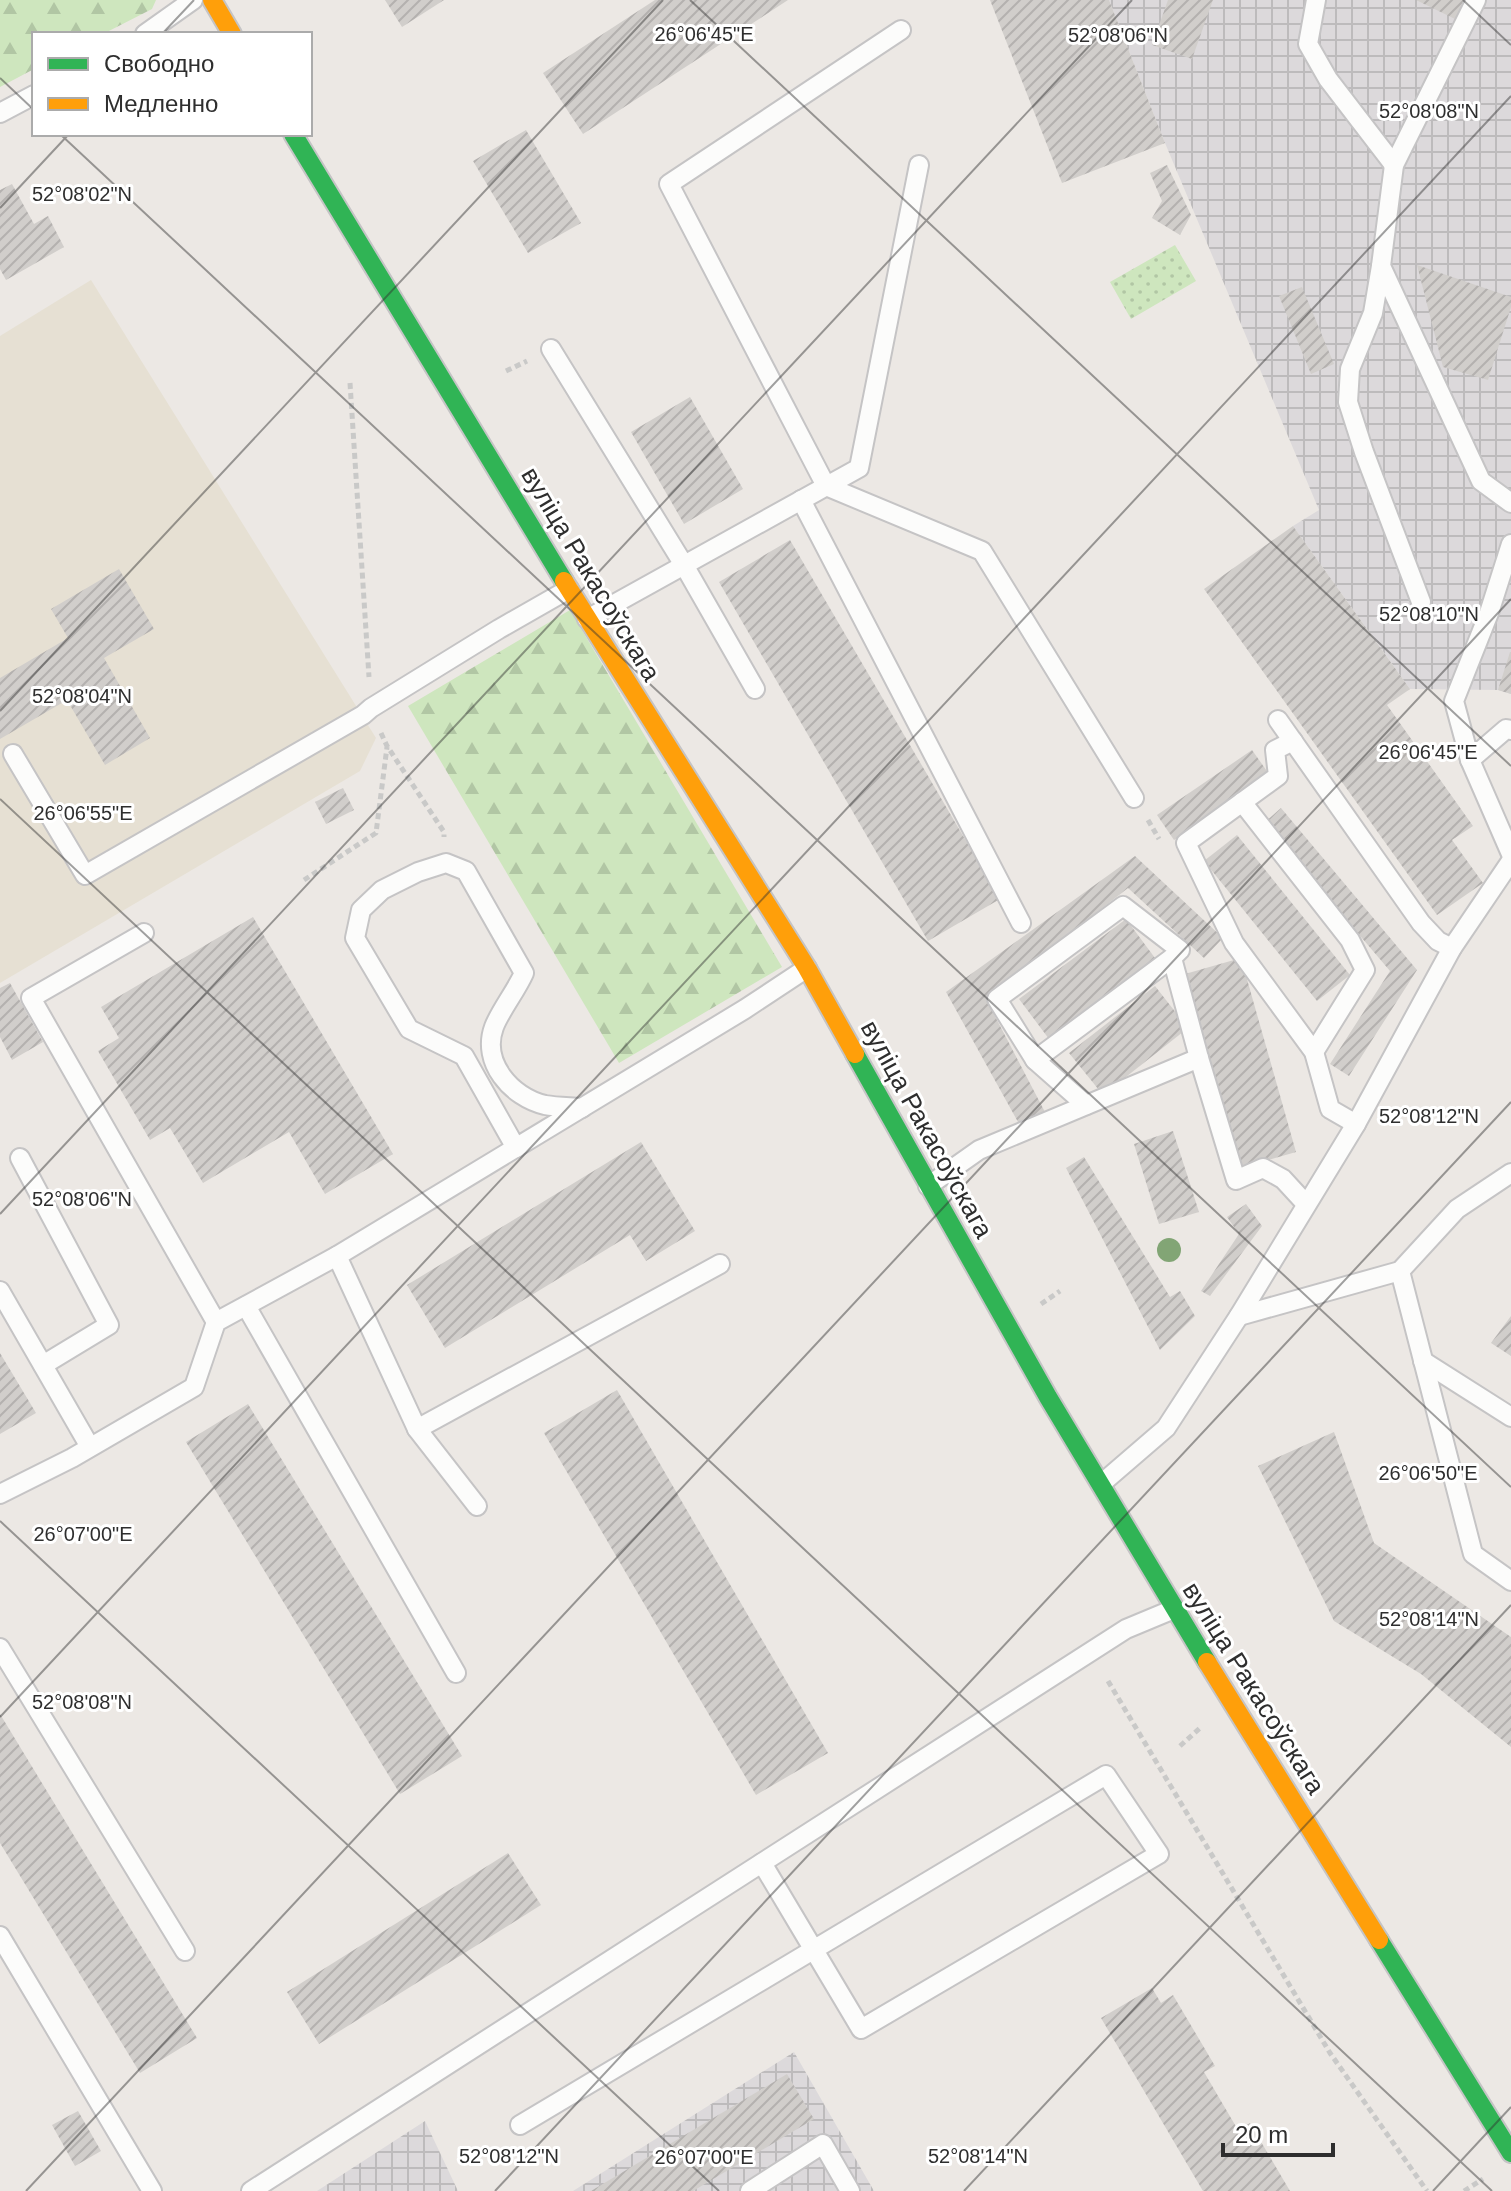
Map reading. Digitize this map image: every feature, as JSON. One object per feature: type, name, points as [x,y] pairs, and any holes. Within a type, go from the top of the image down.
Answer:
[{"type":"main road","points":[[212,0],[231,32]]},
{"type":"main road","name":"вуліца Ракасоўскага","points":[[294,136],[587,619],[807,968],[1048,1397],[1174,1609],[1511,2153]]},
{"type":"lane","points":[[148,32],[193,0]]},
{"type":"lane","points":[[1316,0],[1308,44],[1328,79],[1394,165]]},
{"type":"lane","points":[[1421,602],[1348,402],[1350,369],[1373,313],[1394,165],[1476,0]]},
{"type":"lane","points":[[901,30],[669,184],[826,486],[982,551],[1134,798]]},
{"type":"lane","points":[[0,113],[32,96]]},
{"type":"lane","points":[[587,619],[859,468],[919,165]]},
{"type":"lane","points":[[1381,266],[1481,481],[1511,503]]},
{"type":"lane","points":[[551,349],[684,565],[755,689]]},
{"type":"lane","points":[[801,500],[1021,923]]},
{"type":"lane","points":[[1511,544],[1489,613],[1454,701],[1470,760],[1511,854]]},
{"type":"lane","points":[[13,754],[85,875],[363,715],[499,629],[569,589]]},
{"type":"lane","points":[[1278,720],[1421,923],[1438,941],[1452,948]]},
{"type":"lane","points":[[1470,760],[1506,729],[1511,730]]},
{"type":"lane","points":[[1293,741],[1275,750],[1278,776],[1186,843],[1234,943],[1314,1052],[1330,1109],[1356,1124]]},
{"type":"lane","points":[[1242,802],[1350,940],[1365,970],[1314,1052]]},
{"type":"lane","points":[[1101,1484],[1166,1428],[1239,1316],[1356,1124],[1452,948],[1511,861]]},
{"type":"lane","points":[[516,1148],[464,1056],[409,1029],[355,938],[361,910],[382,890],[418,872],[446,863],[466,871],[524,973],[513,997],[494,1025],[488,1048],[499,1075],[520,1094],[543,1105],[582,1108]]},
{"type":"lane","points":[[1035,1060],[1180,950],[1123,906],[997,999],[1035,1060],[1086,1105]]},
{"type":"lane","points":[[144,933],[31,998],[216,1322]]},
{"type":"lane","points":[[1172,958],[1236,1180],[1263,1168],[1283,1179],[1306,1204]]},
{"type":"lane","points":[[0,1494],[194,1387],[216,1322],[337,1256],[807,968]]},
{"type":"lane","points":[[928,1186],[979,1150],[1199,1058]]},
{"type":"lane","points":[[20,1158],[109,1325],[43,1365]]},
{"type":"lane","points":[[1239,1316],[1400,1271],[1457,1209],[1511,1173]]},
{"type":"lane","points":[[337,1256],[417,1429],[477,1506]]},
{"type":"lane","points":[[417,1429],[720,1264]]},
{"type":"lane","points":[[1400,1271],[1473,1554],[1511,1581]]},
{"type":"lane","points":[[0,1291],[90,1447]]},
{"type":"lane","points":[[246,1306],[456,1673]]},
{"type":"lane","points":[[1423,1361],[1511,1417]]},
{"type":"lane","points":[[251,2191],[1126,1629],[1174,1609]]},
{"type":"lane","points":[[0,1648],[185,1951]]},
{"type":"lane","points":[[520,2125],[813,1950],[1106,1775],[1159,1854],[861,2029],[813,1950],[762,1863]]},
{"type":"lane","points":[[0,1936],[152,2191]]},
{"type":"lane","points":[[750,2191],[823,2144],[850,2191]]},
{"type":"path","points":[[350,383],[371,708],[387,746],[444,832],[446,863]]},
{"type":"path","points":[[304,880],[376,833],[387,746]]},
{"type":"path","points":[[1134,798],[1163,846],[1172,853],[1186,843]]},
{"type":"path","points":[[1108,1681],[1330,2053],[1427,2191]]},
{"type":"shaded area","points":[[1109,0],[1511,0],[1511,694],[1498,690],[1410,689],[1293,526],[1319,510],[1165,143]]},
{"type":"shaded area","points":[[91,280],[376,738],[360,771],[0,983],[0,336]]},
{"type":"shaded area","points":[[794,2052],[874,2191],[573,2191]]},
{"type":"shaded area","points":[[425,2121],[458,2191],[317,2191]]},
{"type":"green space","points":[[0,0],[156,0],[152,9],[107,32],[32,32],[32,70],[0,87]]},
{"type":"green space","points":[[1175,245],[1196,281],[1131,319],[1110,282]]},
{"type":"green space","points":[[570,610],[782,967],[619,1063],[408,706]]},
{"type":"building","points":[[385,0],[444,0],[402,27]]},
{"type":"building","points":[[655,0],[788,0],[583,134],[543,73]]},
{"type":"building","points":[[990,0],[1109,0],[1165,143],[1062,183]]},
{"type":"building","points":[[1168,0],[1213,0],[1192,59],[1152,45]]},
{"type":"building","points":[[1416,0],[1464,0],[1455,19]]},
{"type":"building","points":[[526,130],[581,223],[528,253],[473,161]]},
{"type":"building","points":[[1167,165],[1191,215],[1180,235],[1152,218],[1162,201],[1150,173]]},
{"type":"building","points":[[12,184],[34,224],[48,216],[64,247],[6,280],[0,269],[0,190]]},
{"type":"building","points":[[1417,265],[1511,297],[1511,307],[1488,380],[1443,367]]},
{"type":"building","points":[[1302,287],[1334,364],[1311,374],[1279,296]]},
{"type":"building","points":[[690,397],[743,489],[684,524],[631,432]]},
{"type":"building","points":[[1293,526],[1410,689],[1387,705],[1473,826],[1452,840],[1483,883],[1437,915],[1204,589]]},
{"type":"building","points":[[790,540],[1000,899],[928,941],[719,582]]},
{"type":"building","points":[[119,569],[154,629],[104,658],[150,738],[105,765],[67,700],[0,739],[0,678],[68,638],[51,609]]},
{"type":"building","points":[[1511,652],[1511,694],[1498,690]]},
{"type":"building","points":[[1252,750],[1269,774],[1174,840],[1157,815]]},
{"type":"building","points":[[343,788],[354,810],[326,824],[315,802]]},
{"type":"building","points":[[1281,808],[1417,970],[1349,1076],[1330,1064],[1390,971],[1264,823]]},
{"type":"building","points":[[1237,835],[1350,975],[1317,1001],[1204,861]]},
{"type":"building","points":[[1135,856],[1223,938],[1204,958],[1128,888],[986,999],[1046,1114],[1023,1131],[946,992]]},
{"type":"building","points":[[253,917],[393,1154],[325,1194],[289,1132],[203,1183],[170,1128],[150,1140],[98,1051],[119,1038],[101,1007]]},
{"type":"building","points":[[1126,919],[1155,958],[1049,1039],[1019,999]]},
{"type":"building","points":[[1241,958],[1296,1152],[1240,1168],[1185,974]]},
{"type":"building","points":[[10,983],[43,1042],[12,1060],[0,1037],[0,988]]},
{"type":"building","points":[[1155,986],[1188,1028],[1103,1095],[1069,1053]]},
{"type":"building","points":[[1173,1131],[1199,1212],[1159,1224],[1134,1144]]},
{"type":"building","points":[[641,1142],[695,1231],[646,1261],[630,1235],[445,1348],[407,1285]]},
{"type":"building","points":[[1084,1157],[1170,1297],[1180,1291],[1195,1316],[1160,1350],[1066,1168]]},
{"type":"building","points":[[1246,1204],[1262,1226],[1210,1296],[1201,1291],[1239,1234],[1227,1217]]},
{"type":"building","points":[[1511,1316],[1511,1356],[1491,1343]]},
{"type":"building","points":[[0,1353],[36,1413],[0,1434]]},
{"type":"building","points":[[617,1390],[828,1753],[756,1795],[544,1433]]},
{"type":"building","points":[[248,1404],[462,1756],[400,1794],[186,1442]]},
{"type":"building","points":[[1334,1432],[1374,1543],[1511,1637],[1511,1747],[1421,1674],[1334,1621],[1258,1466]]},
{"type":"building","points":[[0,1714],[197,2038],[140,2073],[0,1843]]},
{"type":"building","points":[[508,1853],[541,1905],[319,2044],[287,1992]]},
{"type":"building","points":[[1152,1988],[1161,2003],[1173,1995],[1215,2066],[1204,2072],[1238,2130],[1250,2123],[1290,2191],[1203,2191],[1101,2018]]},
{"type":"building","points":[[787,2074],[814,2119],[693,2191],[591,2191]]},
{"type":"building","points":[[78,2111],[101,2151],[75,2166],[52,2125]]},
{"type":"traffic: fast","points":[[294,136],[564,581]]},
{"type":"traffic: fast","points":[[855,1054],[1048,1397],[1207,1662]]},
{"type":"traffic: fast","points":[[1379,1940],[1511,2153]]},
{"type":"traffic: slow","points":[[212,0],[231,32]]},
{"type":"traffic: slow","points":[[564,581],[807,968],[855,1054]]},
{"type":"traffic: slow","points":[[1207,1662],[1379,1940]]}]
